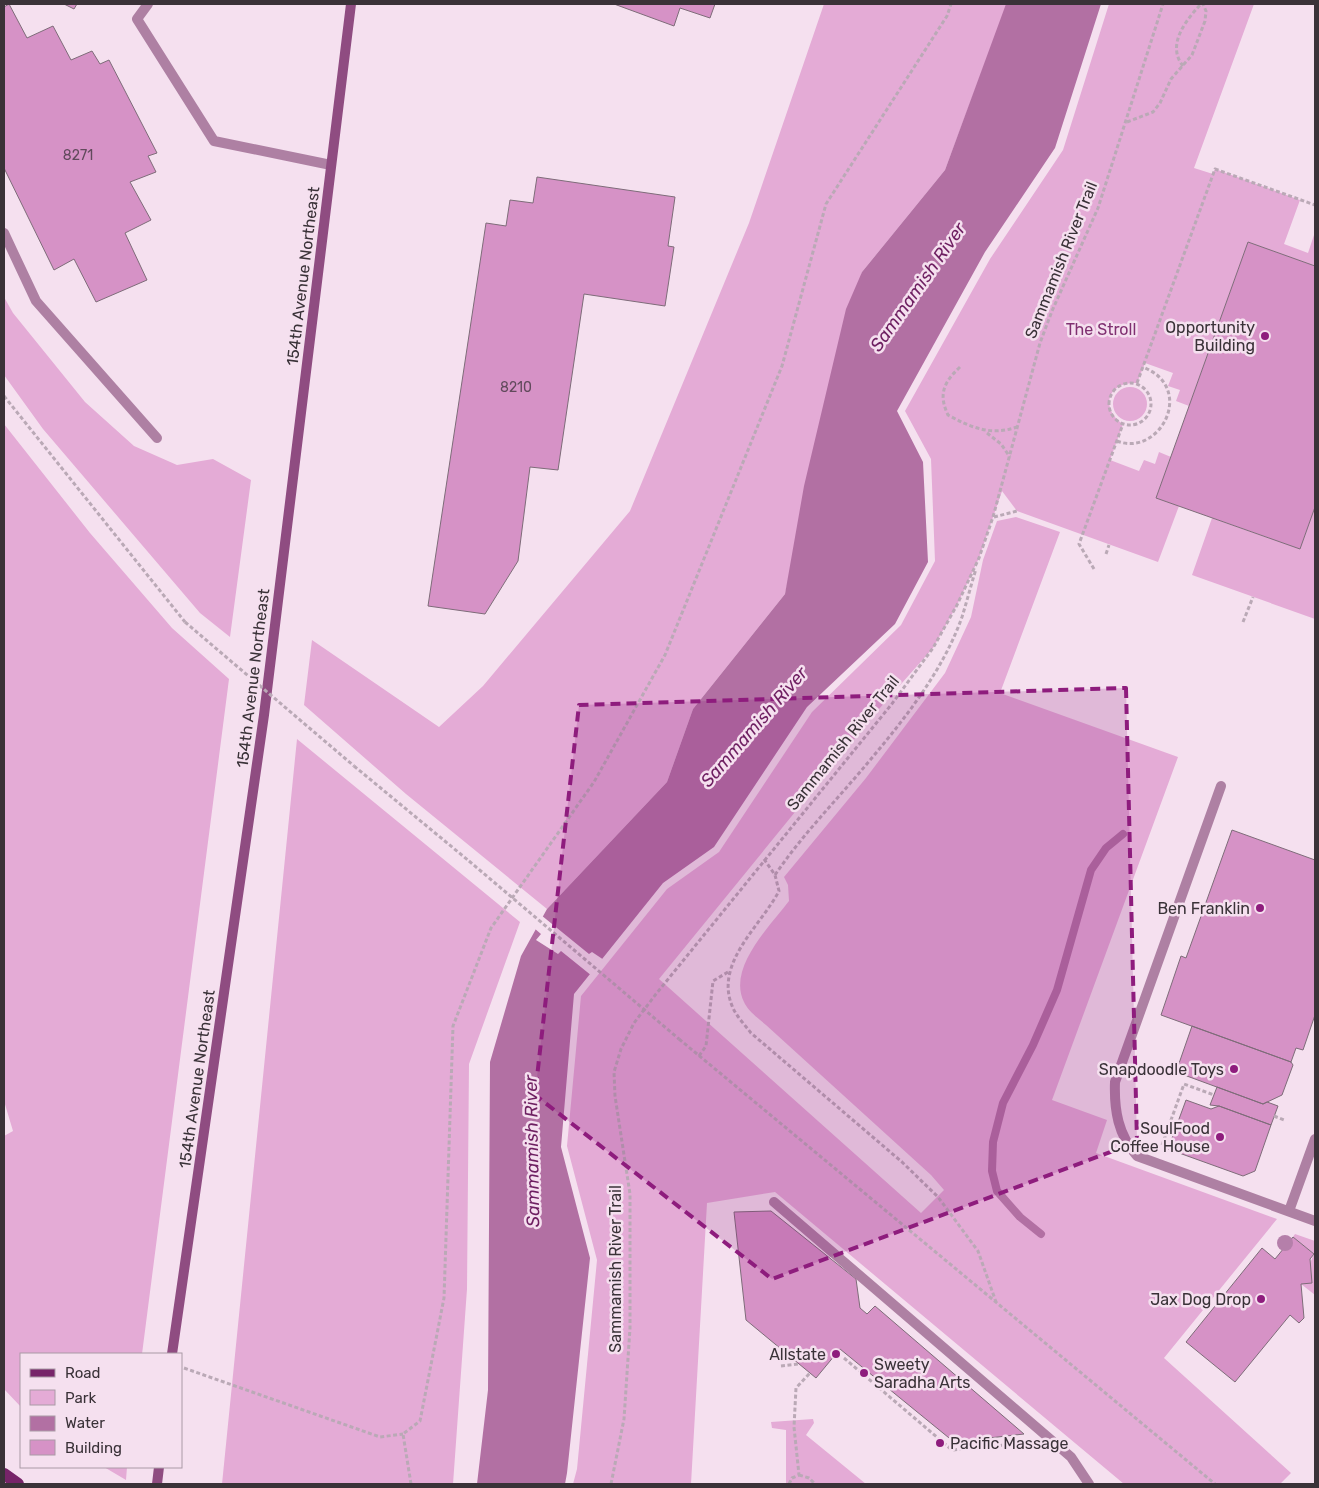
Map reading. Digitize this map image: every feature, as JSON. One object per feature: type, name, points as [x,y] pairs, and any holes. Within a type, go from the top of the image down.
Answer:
[{"type":"main road","name":"154th Avenue Northeast","points":[[172,1353],[264,715],[351,4]]},
{"type":"main road","points":[[157,1484],[159,1468]]},
{"type":"main road","points":[[4,1474],[18,1484]]},
{"type":"street","points":[[148,4],[137,19],[214,141],[332,164]]},
{"type":"street","points":[[4,233],[36,301],[157,438]]},
{"type":"street","points":[[1221,786],[1114,1082],[1114,1102],[1119,1125],[1126,1143],[1137,1156],[1315,1220]]},
{"type":"street","points":[[1289,1211],[1315,1139]]},
{"type":"street","points":[[774,1202],[1071,1457],[1089,1484]]},
{"type":"path","points":[[182,1367],[380,1437],[403,1434],[420,1421],[444,1298],[453,1026],[492,928],[594,782],[665,655],[782,366],[826,204],[947,16],[951,4]]},
{"type":"path","name":"Sammamish River Trail","points":[[611,1484],[624,1419],[630,1328],[630,1194],[615,1096],[614,1072],[621,1049],[634,1023],[764,859],[897,698],[932,648],[957,605],[979,558],[994,517],[1040,343],[1052,310],[1098,208],[1127,122],[1163,4]]},
{"type":"path","points":[[1127,122],[1153,112],[1160,103],[1171,79],[1183,66],[1192,55],[1205,21],[1206,11],[1202,4],[1187,18],[1179,34],[1176,49],[1177,59],[1183,66]]},
{"type":"path","points":[[1137,384],[1215,169],[1315,205]]},
{"type":"path","points":[[960,366],[950,376],[944,389],[942,403],[948,415],[987,432],[1010,457]]},
{"type":"path","points":[[1117,441],[1132,444],[1145,440],[1156,434],[1165,423],[1169,411],[1169,398],[1165,385],[1157,375],[1143,367]]},
{"type":"path","points":[[1126,382],[1137,384],[1147,390],[1152,400],[1150,411],[1144,420],[1134,425],[1123,424],[1114,418],[1109,408],[1110,396],[1116,387],[1126,382]]},
{"type":"path","points":[[4,396],[185,622],[699,1056],[1215,1484]]},
{"type":"path","points":[[1094,569],[1079,544],[1123,424]]},
{"type":"path","points":[[987,432],[1004,432],[1018,426]]},
{"type":"path","points":[[994,517],[1017,511]]},
{"type":"path","points":[[1106,554],[1109,545]]},
{"type":"path","points":[[775,875],[791,850],[862,770],[907,712],[941,661],[961,618],[979,558]]},
{"type":"path","points":[[1243,622],[1253,597]]},
{"type":"path","points":[[764,859],[775,875],[779,891],[735,956],[729,972],[727,988],[733,1008],[751,1034],[902,1162],[938,1197],[963,1228],[978,1251],[996,1303]]},
{"type":"path","points":[[699,1056],[706,1046],[713,981],[729,972]]},
{"type":"path","points":[[1155,1163],[1184,1084],[1214,1094]]},
{"type":"path","points":[[1274,1116],[1284,1120]]},
{"type":"path","points":[[844,1358],[952,1450],[1027,1443],[1033,1447]]},
{"type":"path","points":[[781,1366],[799,1364]]},
{"type":"path","points":[[798,1475],[794,1427],[796,1388],[810,1374]]},
{"type":"path","points":[[403,1434],[411,1484]]},
{"type":"path","points":[[789,1484],[792,1478],[798,1475],[805,1475],[815,1484]]},
{"type":"highlighted area","points":[[1126,688],[1137,1142],[772,1279],[535,1095],[579,705]]},
{"type":"green space","points":[[824,4],[1007,4],[945,170],[862,272],[785,594],[693,709],[667,782],[547,909],[406,794],[304,705],[312,640],[439,727],[483,686],[630,511],[749,223]]},
{"type":"green space","name":"The Stroll","points":[[1109,4],[1254,4],[1194,168],[1213,174],[1215,169],[1300,200],[1284,244],[1308,253],[1315,232],[1315,266],[1248,242],[1189,406],[1176,401],[1180,390],[1168,386],[1173,373],[1145,363],[1137,383],[1119,386],[1113,391],[1109,403],[1111,411],[1123,424],[1110,460],[1139,471],[1144,460],[1155,464],[1159,452],[1171,457],[1156,498],[1179,506],[1158,562],[1017,511],[1002,491],[979,558],[957,605],[933,648],[879,709],[659,979],[921,1213],[944,1190],[931,1175],[751,1012],[744,1002],[740,989],[741,975],[753,948],[789,901],[788,885],[784,877],[866,778],[945,673],[971,617],[983,560],[997,521],[1016,517],[1060,532],[1000,693],[1178,757],[1052,1100],[1107,1120],[1096,1153],[1277,1219],[1164,1358],[1291,1473],[1280,1484],[1124,1484],[775,1192],[707,1203],[691,1484],[573,1484],[577,1469],[597,1260],[567,1146],[581,996],[667,889],[719,852],[812,712],[901,625],[935,561],[931,459],[905,411],[990,259],[1063,150]]},
{"type":"green space","points":[[4,297],[13,313],[85,402],[134,446],[177,465],[213,459],[251,480],[230,637],[200,613],[43,429],[4,375]]},
{"type":"green space","points":[[1130,387],[1142,392],[1147,404],[1142,416],[1130,421],[1118,416],[1113,404],[1118,392]]},
{"type":"green space","points":[[4,424],[90,533],[172,628],[229,679],[142,1353],[20,1353],[20,1406],[4,1389],[4,1136],[13,1131],[4,1101]]},
{"type":"green space","points":[[1315,507],[1315,619],[1192,575],[1212,518],[1300,549]]},
{"type":"green space","points":[[297,739],[520,922],[469,1064],[467,1289],[453,1484],[222,1484]]},
{"type":"green space","points":[[1295,1234],[1315,1241],[1315,1295],[1301,1284],[1314,1254],[1293,1237]]},
{"type":"green space","points":[[813,1419],[814,1423],[806,1435],[866,1484],[786,1484],[786,1430],[772,1428],[771,1422]]},
{"type":"green space","points":[[106,1468],[127,1468],[126,1480]]},
{"type":"water","name":"Sammamish River","points":[[1006,4],[1101,4],[1055,148],[985,252],[897,411],[923,462],[928,562],[895,624],[807,707],[714,847],[663,883],[574,994],[561,1147],[590,1258],[565,1484],[477,1484],[488,1390],[490,1062],[521,956],[547,909],[667,782],[693,709],[785,594],[804,486],[846,309],[862,272],[945,170]]},
{"type":"pier","points":[[541,915],[589,954],[592,952],[604,960],[592,976],[561,951],[558,954],[536,940],[541,934],[534,928]]},
{"type":"building","points":[[9,4],[27,38],[53,26],[71,60],[92,51],[100,64],[109,60],[157,153],[148,156],[156,172],[130,182],[151,220],[125,233],[147,280],[96,302],[74,259],[54,270],[4,168],[4,7]]},
{"type":"building","points":[[64,4],[77,4],[74,9]]},
{"type":"building","points":[[614,4],[715,4],[710,18],[680,8],[674,26]]},
{"type":"building","points":[[537,177],[675,197],[668,246],[674,247],[665,306],[584,294],[558,470],[530,467],[518,561],[485,614],[428,606],[486,223],[506,226],[510,200],[533,203]]},
{"type":"building","name":"Opportunity Building","points":[[1248,242],[1315,266],[1315,507],[1300,549],[1156,498]]},
{"type":"building","name":"Ben Franklin","points":[[1232,830],[1315,860],[1315,1015],[1303,1050],[1296,1048],[1291,1062],[1161,1015],[1181,956],[1186,958]]},
{"type":"building","name":"Snapdoodle Toys","points":[[1192,1026],[1291,1062],[1293,1065],[1282,1095],[1263,1104],[1176,1072]]},
{"type":"building","points":[[1217,1087],[1263,1104],[1267,1102],[1278,1106],[1271,1125],[1219,1106],[1210,1105]]},
{"type":"building","name":"SoulFood Coffee House","points":[[1186,1100],[1211,1109],[1219,1106],[1271,1125],[1255,1171],[1243,1176],[1168,1149]]},
{"type":"building","points":[[771,1211],[856,1279],[860,1308],[867,1314],[875,1306],[1024,1434],[954,1442],[840,1349],[816,1378],[746,1320],[734,1212]]},
{"type":"building","name":"Jax Dog Drop","points":[[1293,1237],[1314,1254],[1310,1259],[1312,1283],[1301,1284],[1304,1318],[1299,1323],[1290,1315],[1235,1382],[1186,1342],[1262,1248],[1275,1259]]},
{"type":"waterway","points":[[1041,1234],[1020,1217],[997,1191],[992,1171],[993,1142],[1003,1103],[1033,1045],[1057,990],[1091,870],[1106,848],[1123,834]]},
{"type":"place","name":"Opportunity Building","points":[[1265,336]]},
{"type":"place","name":"Ben Franklin","points":[[1260,908]]},
{"type":"place","name":"Snapdoodle Toys","points":[[1234,1069]]},
{"type":"place","name":"SoulFood Coffee House","points":[[1220,1137]]},
{"type":"place","name":"Jax Dog Drop","points":[[1261,1299]]},
{"type":"place","name":"Allstate","points":[[836,1354]]},
{"type":"place","name":"Sweety Saradha Arts","points":[[864,1373]]},
{"type":"place","name":"Pacific Massage","points":[[940,1443]]}]
